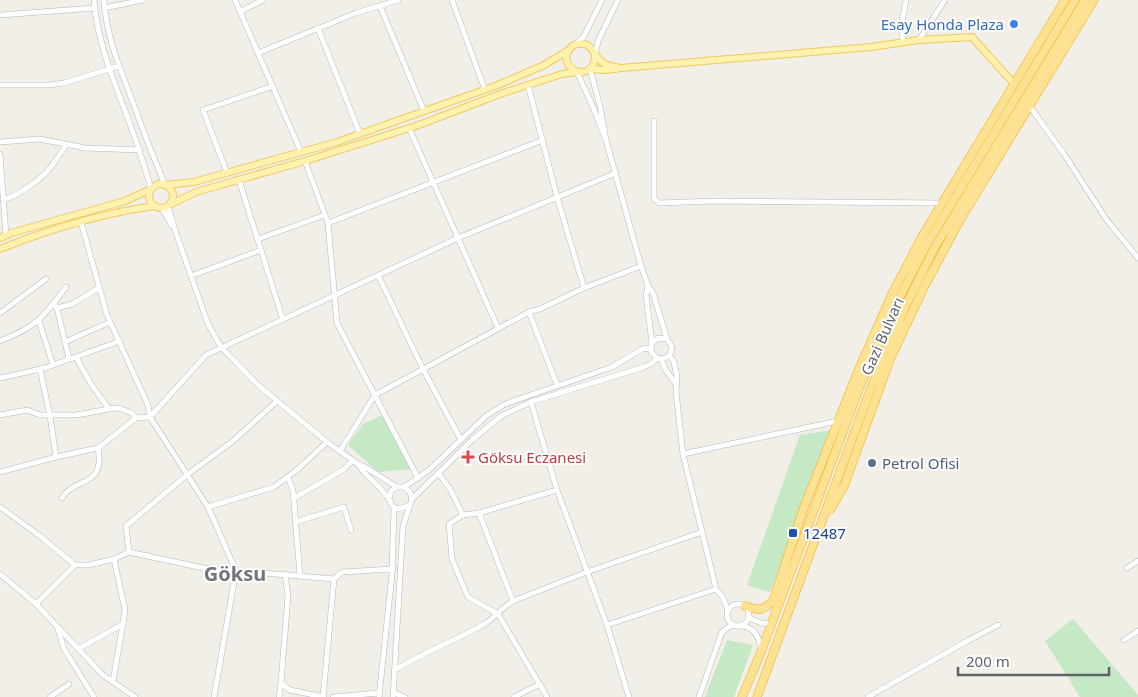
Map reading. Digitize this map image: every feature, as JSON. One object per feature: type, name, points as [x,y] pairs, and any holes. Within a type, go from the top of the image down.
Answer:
[{"type":"highway","points":[[742,605],[757,610],[764,608],[773,601],[804,510],[838,421],[892,294],[941,203],[1065,0]]},
{"type":"highway","name":"Gazi Bulvarı","points":[[742,697],[761,652],[860,386],[895,306],[927,244],[1075,0]]},
{"type":"highway","points":[[758,697],[820,526],[844,486],[891,357],[924,287],[960,220],[1085,0]]},
{"type":"highway","points":[[1027,104],[1094,0]]},
{"type":"main road","points":[[590,68],[606,70],[871,47],[919,40],[972,37],[1014,84]]},
{"type":"main road","points":[[3,237],[125,201],[151,190],[157,185],[194,182],[360,134],[485,90],[544,65],[576,44],[586,44],[604,64],[621,68]]},
{"type":"main road","points":[[569,50],[567,54],[568,63],[577,72]]},
{"type":"main road","points":[[0,249],[40,233],[130,210],[164,206],[196,192],[305,161],[409,128],[562,74],[586,71],[594,65],[595,55]]},
{"type":"main road","points":[[164,206],[173,198],[169,187],[165,185]]},
{"type":"main road","points":[[151,190],[150,200],[164,206]]},
{"type":"street","points":[[94,0],[98,26],[109,69],[140,150],[151,190]]},
{"type":"street","points":[[104,0],[106,26],[119,66],[148,146],[165,185]]},
{"type":"street","points":[[104,8],[143,0]]},
{"type":"street","points":[[235,0],[301,152]]},
{"type":"street","points":[[241,11],[263,0]]},
{"type":"street","points":[[258,53],[318,28],[398,0]]},
{"type":"street","points":[[452,0],[485,90]]},
{"type":"street","points":[[576,44],[584,36],[602,0]]},
{"type":"street","points":[[595,55],[598,41],[618,0]]},
{"type":"street","points":[[904,42],[902,21],[906,0]]},
{"type":"street","points":[[919,40],[945,0]]},
{"type":"street","points":[[380,6],[424,111]]},
{"type":"street","points":[[0,15],[95,8]]},
{"type":"street","points":[[318,28],[360,134]]},
{"type":"street","points":[[0,85],[50,85],[119,66]]},
{"type":"street","points":[[405,697],[393,695],[403,526],[408,506],[412,499],[472,440],[501,416],[531,402],[644,367],[669,355],[672,347],[667,340],[653,293],[648,286],[641,266],[606,140],[600,106],[590,68]]},
{"type":"street","points":[[577,72],[606,140]]},
{"type":"street","points":[[528,85],[557,197],[584,288]]},
{"type":"street","points":[[227,173],[203,110],[273,86]]},
{"type":"street","points":[[1027,104],[1106,219],[1138,258]]},
{"type":"street","points":[[654,121],[654,199],[660,203],[713,201],[941,203]]},
{"type":"street","points":[[409,128],[498,328]]},
{"type":"street","points":[[0,142],[40,139],[85,148],[140,150]]},
{"type":"street","points":[[328,223],[543,140]]},
{"type":"street","points":[[3,199],[10,198],[50,170],[66,145]]},
{"type":"street","points":[[0,154],[3,237]]},
{"type":"street","points":[[305,161],[328,223],[337,323],[418,478]]},
{"type":"street","points":[[0,472],[98,448],[136,418],[150,417],[206,355],[458,238],[616,174]]},
{"type":"street","points":[[239,180],[283,320]]},
{"type":"street","points":[[164,206],[176,233],[208,324],[221,348],[258,385],[327,442],[358,464],[365,466],[397,487],[404,487],[429,470],[486,416],[505,404],[612,367],[651,345],[658,338],[667,340]]},
{"type":"street","points":[[258,239],[325,215]]},
{"type":"street","points":[[82,222],[110,322],[148,405],[150,417],[208,507],[236,571],[214,697]]},
{"type":"street","points":[[191,276],[261,250]]},
{"type":"street","points":[[340,451],[375,396],[529,312],[641,266]]},
{"type":"street","points":[[378,275],[423,369],[461,440]]},
{"type":"street","points":[[0,313],[46,279]]},
{"type":"street","points":[[648,286],[646,295],[653,356],[659,359],[676,384]]},
{"type":"street","points":[[0,341],[20,333],[39,321],[56,306],[66,288]]},
{"type":"street","points":[[56,306],[72,304],[99,288]]},
{"type":"street","points":[[56,306],[69,359]]},
{"type":"street","points":[[529,312],[557,385]]},
{"type":"street","points":[[39,321],[53,365]]},
{"type":"street","points":[[65,342],[110,322]]},
{"type":"street","points":[[0,378],[53,365],[120,341]]},
{"type":"street","points":[[669,355],[674,362],[678,377],[676,384],[683,454],[716,589],[728,602],[742,605],[749,612],[747,622],[740,626]]},
{"type":"street","points":[[76,357],[109,409]]},
{"type":"street","points":[[40,369],[56,457]]},
{"type":"street","points":[[128,552],[126,526],[188,474],[232,441],[277,400]]},
{"type":"street","points":[[531,402],[557,490],[607,626],[629,697]]},
{"type":"street","points":[[0,415],[27,410],[40,415],[76,416],[119,408],[132,412],[136,418]]},
{"type":"street","points":[[683,454],[838,421]]},
{"type":"street","points":[[208,507],[274,487],[327,442]]},
{"type":"street","points":[[62,498],[64,494],[91,479],[99,467],[98,448]]},
{"type":"street","points":[[294,498],[343,470],[353,460]]},
{"type":"street","points":[[332,697],[379,695],[392,569],[394,508],[358,464]]},
{"type":"street","points":[[439,474],[450,489],[463,515]]},
{"type":"street","points":[[288,477],[294,498],[300,576]]},
{"type":"street","points":[[388,499],[391,491],[397,487]]},
{"type":"street","points":[[404,487],[410,492],[412,499]]},
{"type":"street","points":[[547,697],[498,614],[468,598],[452,559],[449,524],[463,515],[480,513],[557,490]]},
{"type":"street","points":[[394,508],[402,509],[408,506]]},
{"type":"street","points":[[0,507],[75,564],[89,565],[128,552],[203,568],[334,579]]},
{"type":"street","points":[[295,522],[344,507],[352,530]]},
{"type":"street","points":[[480,513],[513,601]]},
{"type":"street","points":[[395,670],[410,660],[485,623],[513,601],[588,572],[702,532]]},
{"type":"street","points":[[113,681],[125,610],[114,558]]},
{"type":"street","points":[[1127,568],[1138,561]]},
{"type":"street","points":[[36,604],[75,564]]},
{"type":"street","points":[[281,684],[290,690],[323,697],[334,579],[342,572],[392,569]]},
{"type":"street","points":[[0,574],[36,604],[104,675],[132,696]]},
{"type":"street","points":[[279,697],[288,596],[285,574]]},
{"type":"street","points":[[607,626],[716,589]]},
{"type":"street","points":[[723,598],[728,611],[728,618],[733,624],[747,626],[756,633],[761,652]]},
{"type":"street","points":[[728,611],[732,606],[742,605]]},
{"type":"street","points":[[749,618],[761,623],[771,624]]},
{"type":"street","points":[[78,649],[122,624]]},
{"type":"street","points":[[699,697],[722,632],[733,624]]},
{"type":"street","points":[[868,697],[998,625]]},
{"type":"street","points":[[58,628],[64,649],[94,697]]},
{"type":"street","points":[[1124,640],[1138,631]]},
{"type":"street","points":[[50,697],[69,684]]},
{"type":"street","points":[[514,697],[540,684]]},
{"type":"green space","points":[[383,415],[413,469],[378,472],[348,445],[363,424]]},
{"type":"green space","points":[[833,430],[770,592],[747,585],[800,435]]},
{"type":"green space","points":[[1073,619],[1138,697],[1080,697],[1045,641]]},
{"type":"green space","points":[[727,640],[753,645],[734,697],[705,697]]},
{"type":"place","name":"Esay Honda Plaza","points":[[1014,24]]},
{"type":"place","name":"Göksu Eczanesi","points":[[468,457]]},
{"type":"place","name":"Petrol Ofisi","points":[[872,463]]},
{"type":"place","name":"12487","points":[[793,533]]},
{"type":"district","name":"Göksu","points":[[235,573]]}]
